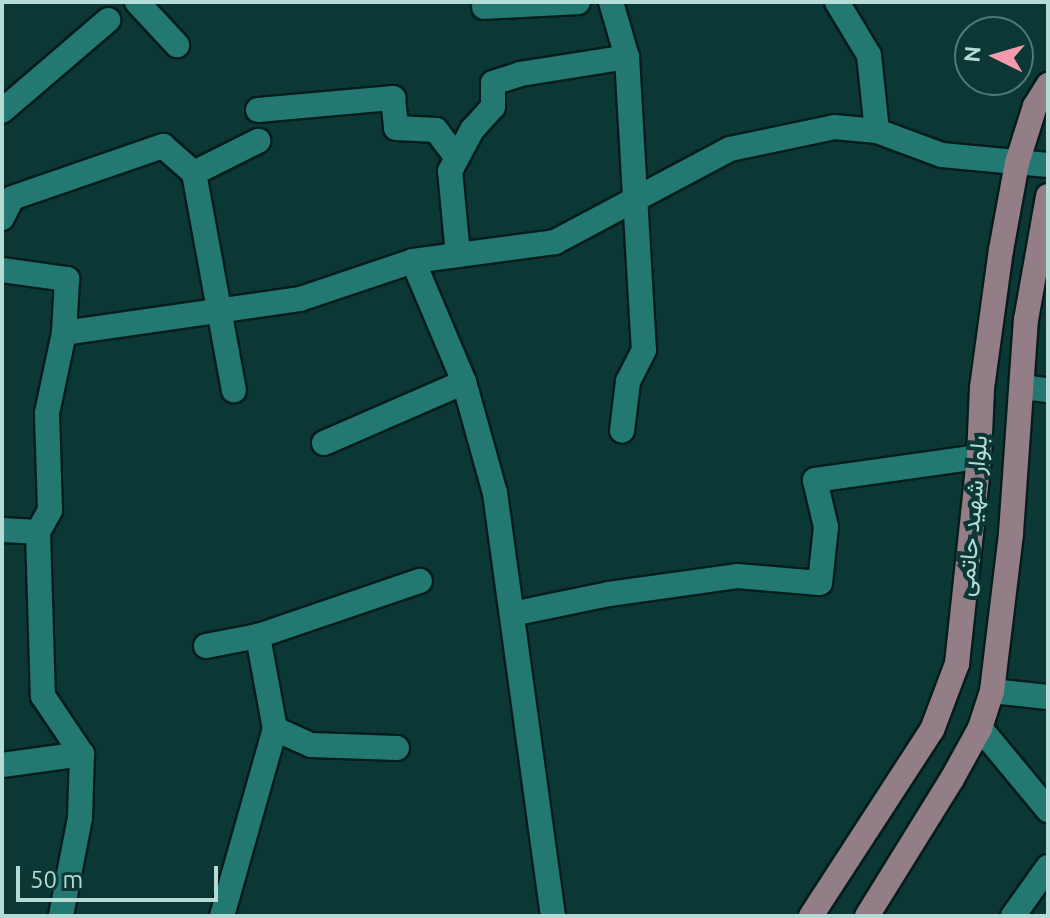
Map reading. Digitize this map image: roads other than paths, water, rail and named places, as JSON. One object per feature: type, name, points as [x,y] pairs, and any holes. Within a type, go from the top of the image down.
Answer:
[{"type":"main road","name":"بلوار شهید حاتمی","points":[[811,916],[932,730],[951,686],[957,664],[979,457],[982,388],[1017,163],[1035,106],[1048,85]]},
{"type":"main road","name":"بلوار شهید حاتمی","points":[[871,915],[980,728],[992,691],[1003,609],[1026,320],[1048,196]]},
{"type":"street","points":[[2,111],[100,11],[128,2]]},
{"type":"street","points":[[137,2],[177,45]]},
{"type":"street","points":[[484,7],[578,2]]},
{"type":"street","points":[[611,2],[627,57],[644,350],[628,381],[622,431]]},
{"type":"street","points":[[837,2],[869,55],[877,131]]},
{"type":"street","points":[[458,255],[450,171],[472,130],[493,107],[493,83],[520,74],[627,57]]},
{"type":"street","points":[[258,110],[393,98],[396,128],[436,130],[457,158]]},
{"type":"street","points":[[64,333],[300,299],[413,261],[555,242],[730,149],[834,127],[877,131],[942,155],[1048,165]]},
{"type":"street","points":[[194,173],[258,141]]},
{"type":"street","points":[[2,218],[12,198],[163,146],[194,173],[234,390]]},
{"type":"street","points":[[413,261],[464,382],[495,493],[553,916]]},
{"type":"street","points":[[2,270],[67,279],[64,333],[47,413],[50,510],[38,532],[43,696],[82,754],[80,818],[61,916]]},
{"type":"street","points":[[324,443],[464,382]]},
{"type":"street","points":[[1022,387],[1048,390]]},
{"type":"street","points":[[512,614],[609,594],[737,576],[820,583],[826,527],[815,480],[979,457]]},
{"type":"street","points":[[2,530],[38,532]]},
{"type":"street","points":[[206,646],[258,636],[420,581]]},
{"type":"street","points":[[222,916],[275,729],[258,636]]},
{"type":"street","points":[[992,691],[1048,697]]},
{"type":"street","points":[[980,728],[1048,810]]},
{"type":"street","points":[[275,729],[311,745],[397,748]]},
{"type":"street","points":[[2,765],[82,754]]},
{"type":"street","points":[[1013,916],[1048,867]]}]
